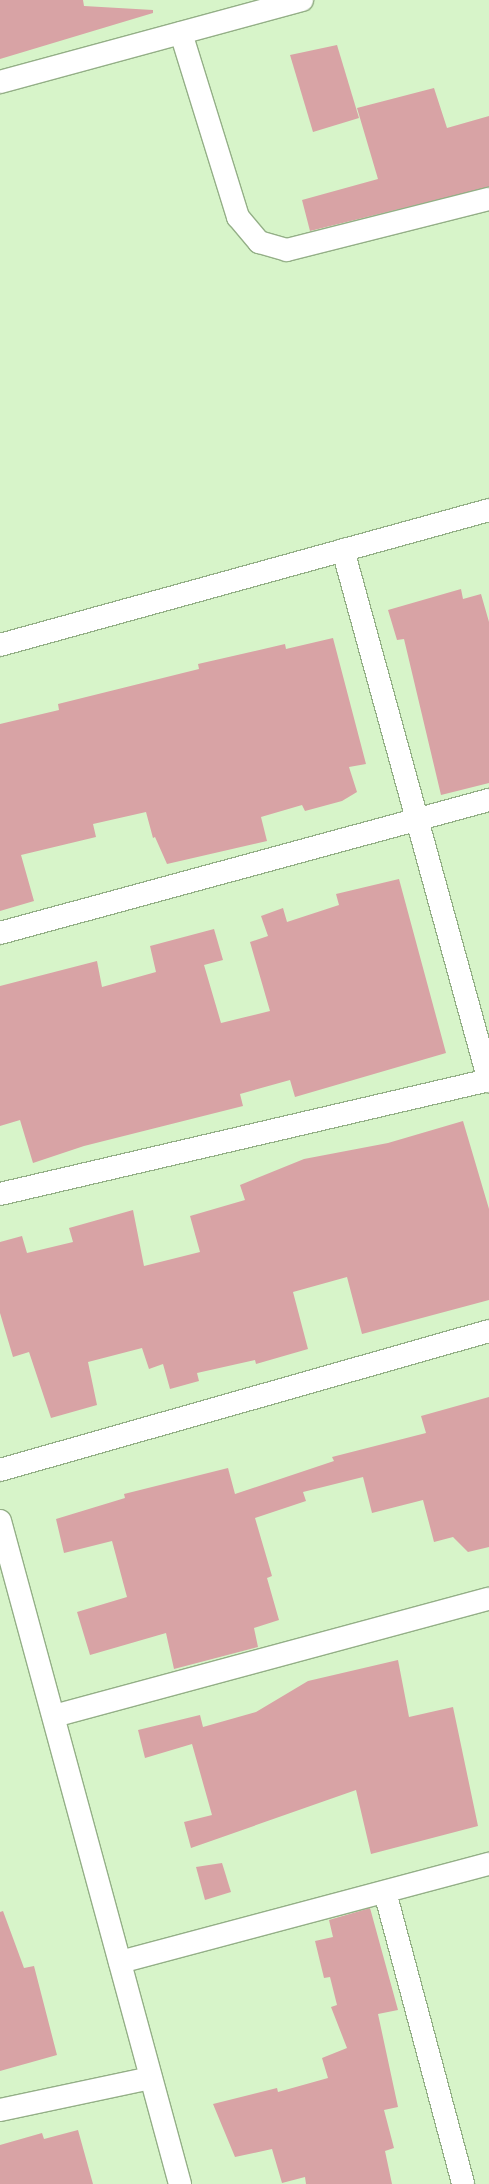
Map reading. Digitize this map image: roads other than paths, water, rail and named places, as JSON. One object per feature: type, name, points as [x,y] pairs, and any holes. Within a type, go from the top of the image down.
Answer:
[{"type":"street","points":[[0,82],[302,0]]},
{"type":"street","points":[[181,33],[238,217],[259,242],[287,250],[489,199]]},
{"type":"street","points":[[0,645],[489,510]]},
{"type":"street","points":[[0,1194],[489,1080],[343,550]]},
{"type":"street","points":[[0,933],[489,800]]},
{"type":"street","points":[[0,1470],[489,1331]]},
{"type":"street","points":[[0,1521],[180,2184]]},
{"type":"street","points":[[54,1716],[489,1599]]},
{"type":"street","points":[[120,1962],[489,1864]]},
{"type":"street","points":[[385,1892],[464,2184]]},
{"type":"street","points":[[0,2110],[151,2078]]}]
